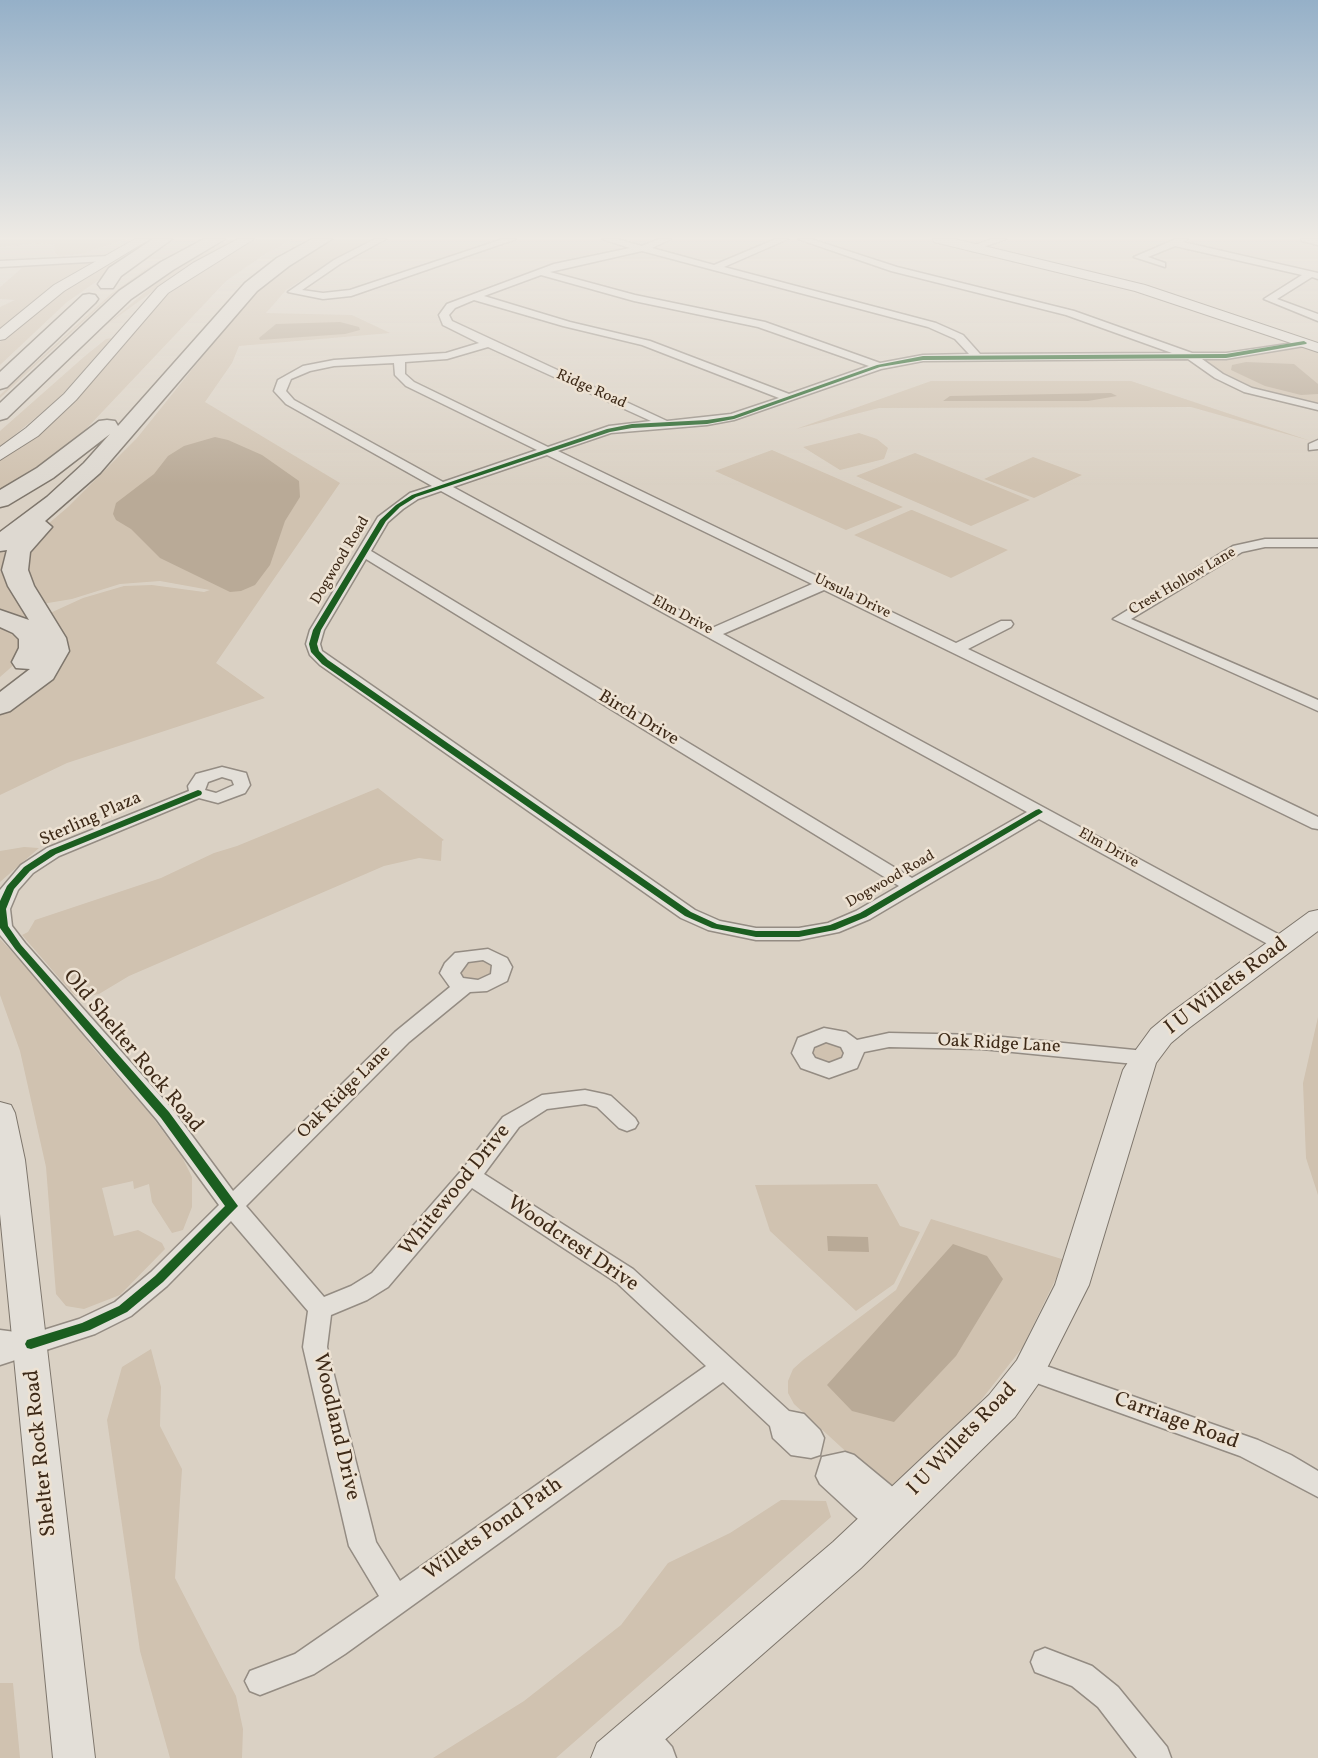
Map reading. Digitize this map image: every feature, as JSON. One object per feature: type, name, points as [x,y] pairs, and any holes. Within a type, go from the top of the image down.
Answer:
[{"type":"highway","points":[[0,383],[67,321]]},
{"type":"highway","points":[[0,414],[98,321]]},
{"type":"highway","points":[[0,420],[24,406],[121,321]]},
{"type":"highway","points":[[0,518],[56,476],[107,426],[201,321]]},
{"type":"highway","points":[[0,544],[55,502],[92,468],[221,321]]},
{"type":"highway","points":[[0,500],[45,473],[107,426]]},
{"type":"highway","points":[[0,705],[43,673],[55,651],[53,638],[18,581],[15,570],[16,557],[28,538],[77,493],[92,468]]},
{"type":"highway","points":[[0,618],[22,627],[33,643],[29,658],[0,687]]},
{"type":"main road","points":[[0,336],[17,321]]},
{"type":"main road","points":[[0,455],[40,425],[70,397],[134,321]]},
{"type":"main road","points":[[1239,321],[1311,345]]},
{"type":"main road","name":"I U Willets Road","points":[[612,1758],[651,1746],[1002,1406],[1029,1370],[1072,1285],[1138,1070],[1145,1058],[1161,1036],[1179,1021],[1318,918]]},
{"type":"main road","name":"Shelter Rock Road","points":[[0,1113],[9,1160],[10,1346],[74,1758]]},
{"type":"street","name":"Ridge Road","points":[[447,321],[454,328],[665,424]]},
{"type":"street","points":[[557,321],[646,342],[790,398]]},
{"type":"street","points":[[747,321],[761,324],[879,366]]},
{"type":"street","points":[[917,321],[959,337],[977,357]]},
{"type":"street","points":[[1092,321],[1190,356],[1219,376],[1248,390],[1318,407]]},
{"type":"street","name":"Elm Drive","points":[[489,344],[447,356],[334,363],[307,368],[287,377],[282,382],[280,392],[291,402],[442,487],[1282,945]]},
{"type":"street","name":"Dogwood Road","points":[[1039,812],[863,915],[832,928],[799,934],[756,934],[715,926],[688,914],[326,662],[315,652],[313,644],[317,630],[390,512],[414,496],[616,429],[722,420],[879,366],[923,358],[1250,354],[1311,345]]},
{"type":"street","name":"Ursula Drive","points":[[399,360],[400,375],[410,384],[1318,824]]},
{"type":"street","name":"Crest Hollow Lane","points":[[1318,543],[1265,543],[1238,549],[1120,619],[1318,706]]},
{"type":"street","name":"Birch Drive","points":[[364,552],[912,886]]},
{"type":"street","points":[[712,633],[825,584]]},
{"type":"street","points":[[957,648],[1006,624]]},
{"type":"street","name":"Sterling Plaza","points":[[3,926],[1,909],[10,888],[36,863],[52,852],[198,793]]},
{"type":"street","name":"Old Shelter Rock Road","points":[[3,926],[18,947],[165,1115],[232,1206]]},
{"type":"street","name":"Oak Ridge Lane","points":[[232,1206],[402,1037],[464,986]]},
{"type":"street","name":"Oak Ridge Lane","points":[[853,1048],[890,1040],[982,1042],[1145,1058]]},
{"type":"street","name":"Whitewood Drive","points":[[320,1309],[358,1293],[380,1280],[470,1176],[511,1122],[542,1102],[585,1097],[604,1101],[627,1123]]},
{"type":"street","name":"Woodcrest Drive","points":[[470,1176],[625,1276],[783,1422],[795,1422],[812,1438],[812,1448],[831,1465],[845,1463],[889,1514]]},
{"type":"street","points":[[10,1346],[86,1328],[123,1309],[159,1279],[232,1206],[320,1309]]},
{"type":"street","name":"Woodland Drive","points":[[320,1309],[315,1347],[363,1546],[396,1599]]},
{"type":"street","name":"Willets Pond Path","points":[[260,1682],[304,1664],[723,1368]]},
{"type":"street","name":"Carriage Road","points":[[1029,1370],[1249,1448],[1282,1463],[1318,1485]]},
{"type":"street","points":[[1045,1662],[1082,1676],[1108,1697],[1156,1758]]},
{"type":"shaded area","points":[[0,321],[20,321],[0,336]]},
{"type":"shaded area","points":[[23,321],[47,321],[0,365],[0,342]]},
{"type":"shaded area","points":[[81,321],[84,321],[0,398],[0,395]]},
{"type":"shaded area","points":[[142,321],[188,321],[70,446],[0,497],[0,460],[17,450],[69,407]]},
{"type":"shaded area","points":[[231,321],[365,321],[390,333],[239,346],[232,363],[205,402],[340,483],[216,663],[265,698],[67,763],[0,795],[0,708],[46,677],[48,614],[83,598],[124,586],[152,585],[204,592],[210,590],[160,581],[120,584],[72,599],[42,604],[23,578],[34,536],[68,507],[137,438]]},
{"type":"shaded area","points":[[1239,321],[1253,321],[1318,343],[1318,405],[1297,402],[1238,384],[1200,358],[1303,343]]},
{"type":"shaded area","points":[[340,322],[359,327],[360,330],[345,334],[260,340],[259,338],[276,324]]},
{"type":"shaded area","points":[[112,338],[57,400],[0,447],[0,431],[85,356],[106,339]]},
{"type":"shaded area","points":[[1246,362],[1294,364],[1318,384],[1318,394],[1301,395],[1265,386],[1231,370],[1232,365]]},
{"type":"shaded area","points":[[931,381],[1131,381],[1311,441],[1191,407],[879,408],[796,429]]},
{"type":"shaded area","points":[[1111,393],[1117,396],[1088,401],[943,401],[950,396]]},
{"type":"shaded area","points":[[859,433],[877,439],[888,448],[884,459],[840,470],[803,447]]},
{"type":"shaded area","points":[[215,437],[228,440],[262,455],[299,481],[300,497],[285,521],[270,565],[255,585],[241,591],[230,592],[160,558],[131,529],[116,520],[113,514],[116,503],[154,474],[168,456],[184,446]]},
{"type":"shaded area","points":[[772,450],[903,507],[846,530],[715,471]]},
{"type":"shaded area","points":[[915,453],[1030,500],[971,526],[856,476]]},
{"type":"shaded area","points":[[1033,457],[1082,475],[1034,498],[984,479]]},
{"type":"shaded area","points":[[911,510],[1008,550],[951,578],[854,535]]},
{"type":"shaded area","points":[[12,542],[33,616],[20,620],[0,614],[0,550]]},
{"type":"shaded area","points":[[0,623],[19,636],[22,651],[16,663],[0,677]]},
{"type":"shaded area","points":[[378,788],[444,840],[442,841],[441,861],[419,858],[384,866],[129,976],[99,994],[80,998],[73,994],[22,935],[28,932],[35,920],[161,878],[214,853],[237,846]]},
{"type":"shaded area","points":[[24,847],[39,848],[0,882],[0,851]]},
{"type":"shaded area","points":[[0,939],[56,998],[92,1047],[150,1114],[182,1157],[192,1177],[192,1207],[183,1230],[172,1233],[152,1202],[149,1184],[134,1189],[133,1181],[102,1188],[114,1236],[138,1230],[162,1243],[165,1249],[120,1295],[84,1309],[66,1306],[56,1294],[46,1167],[20,1051],[0,995]]},
{"type":"shaded area","points":[[471,955],[502,967],[472,988],[452,967]]},
{"type":"shaded area","points":[[1318,1017],[1318,1195],[1306,1158],[1303,1083]]},
{"type":"shaded area","points":[[816,1036],[853,1048],[829,1071],[802,1048]]},
{"type":"shaded area","points":[[877,1184],[900,1226],[920,1232],[894,1284],[856,1311],[770,1231],[755,1185]]},
{"type":"shaded area","points":[[931,1219],[1065,1260],[1022,1348],[978,1404],[888,1490],[794,1404],[788,1393],[788,1381],[793,1369],[803,1360],[896,1290]]},
{"type":"shaded area","points":[[827,1236],[868,1237],[869,1252],[828,1251]]},
{"type":"shaded area","points":[[953,1244],[987,1256],[1003,1279],[956,1356],[894,1422],[852,1411],[827,1385]]},
{"type":"shaded area","points":[[151,1349],[161,1387],[160,1426],[182,1469],[175,1578],[236,1696],[243,1729],[242,1758],[170,1758],[140,1651],[107,1420],[122,1367]]},
{"type":"shaded area","points":[[781,1500],[826,1501],[831,1517],[556,1758],[433,1758],[524,1701],[621,1625],[668,1563],[730,1533]]},
{"type":"shaded area","points":[[0,1683],[13,1683],[20,1758],[0,1758]]},
{"type":"cycle path","points":[[1039,812],[863,915],[832,928],[799,934],[756,934],[715,926],[688,914],[325,662],[315,652],[313,644],[317,630],[383,520],[398,506],[414,496],[609,430],[632,426],[707,422],[734,417],[879,366],[923,358],[1226,356],[1304,343]]},
{"type":"cycle path","points":[[31,1344],[86,1327],[123,1309],[159,1279],[232,1206],[165,1115],[18,947],[3,926],[1,909],[10,888],[27,869],[53,852],[198,793]]}]
